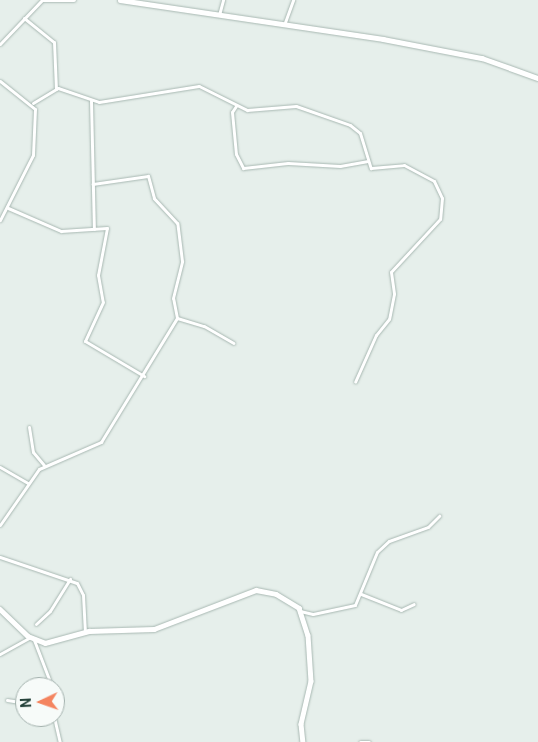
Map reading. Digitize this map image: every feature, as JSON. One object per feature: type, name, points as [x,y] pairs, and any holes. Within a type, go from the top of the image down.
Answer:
[{"type":"street","points":[[0,44],[42,0],[74,0]]},
{"type":"street","points":[[120,0],[470,56],[538,78]]},
{"type":"street","points":[[218,16],[223,0]]},
{"type":"street","points":[[284,26],[293,0]]},
{"type":"street","points":[[24,18],[54,42],[56,89]]},
{"type":"street","points":[[0,81],[33,103]]},
{"type":"street","points":[[56,89],[91,101],[199,86],[247,110],[296,106],[350,125],[360,133],[367,161],[371,168],[410,167],[434,182],[443,211],[437,225],[391,272],[389,320],[384,330],[376,335],[356,382]]},
{"type":"street","points":[[33,103],[56,89]]},
{"type":"street","points":[[91,101],[94,229]]},
{"type":"street","points":[[0,220],[8,208],[33,153],[33,103]]},
{"type":"street","points":[[236,106],[232,112],[236,154],[243,168],[284,163],[340,166],[367,161]]},
{"type":"street","points":[[0,525],[28,483],[44,465],[102,442],[144,376],[177,318],[173,298],[182,261],[177,223],[154,198],[148,176],[93,184]]},
{"type":"street","points":[[8,208],[61,231],[107,229],[98,275],[103,300],[86,344],[144,376]]},
{"type":"street","points":[[177,318],[204,326],[233,344]]},
{"type":"street","points":[[29,427],[32,449],[44,465]]},
{"type":"street","points":[[0,467],[28,483]]},
{"type":"street","points":[[0,610],[33,638],[50,642],[85,632],[154,629],[256,590],[276,594],[300,611],[313,614],[346,609],[361,594],[372,560],[382,546],[428,527],[439,516]]},
{"type":"street","points":[[0,557],[70,579],[80,586],[83,595],[85,632]]},
{"type":"street","points":[[36,624],[50,611],[70,579]]},
{"type":"street","points":[[361,594],[401,610],[414,604]]},
{"type":"street","points":[[300,611],[311,671],[301,724],[303,742]]},
{"type":"street","points":[[0,654],[33,638]]},
{"type":"street","points":[[33,638],[48,677]]},
{"type":"street","points":[[8,700],[15,701]]},
{"type":"street","points":[[56,727],[60,742]]},
{"type":"street","points":[[360,742],[369,742]]}]
